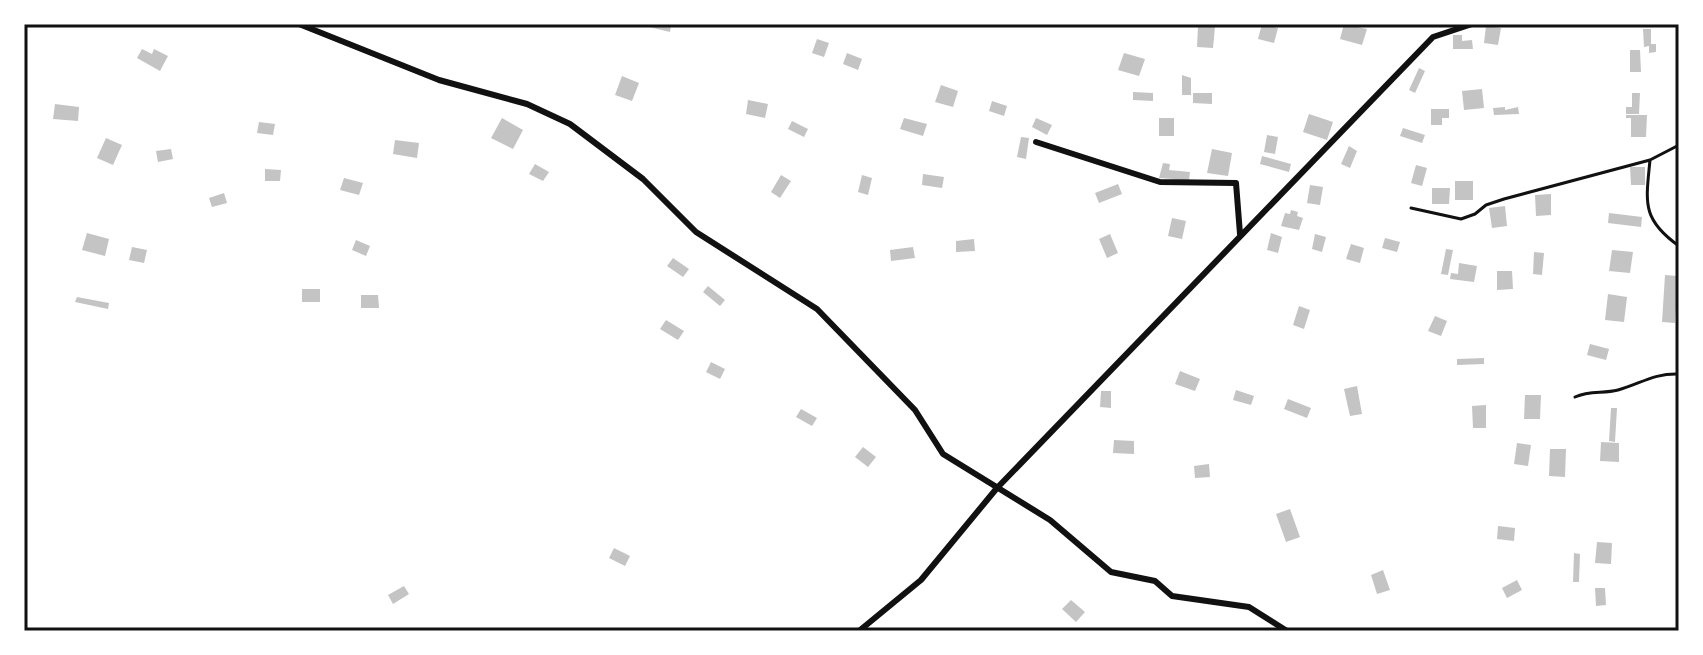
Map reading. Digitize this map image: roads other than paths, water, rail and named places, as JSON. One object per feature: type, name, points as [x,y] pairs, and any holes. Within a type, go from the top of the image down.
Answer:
[{"type":"street","points":[[299,24],[439,80],[527,104],[570,124],[643,179],[696,232],[817,309],[915,410],[943,454],[1050,520],[1111,572],[1155,581],[1172,596],[1249,607],[1287,631]]},
{"type":"street","points":[[859,631],[921,580],[997,488],[1433,37],[1472,24]]},
{"type":"street","points":[[1036,142],[1160,182],[1236,183],[1240,234]]},
{"type":"lane","points":[[1411,208],[1461,219],[1475,214],[1486,205],[1650,160],[1679,145]]},
{"type":"lane","points":[[1650,160],[1647,201],[1654,225],[1679,246]]},
{"type":"lane","points":[[1575,397],[1588,391],[1618,390],[1638,381],[1679,374]]}]
